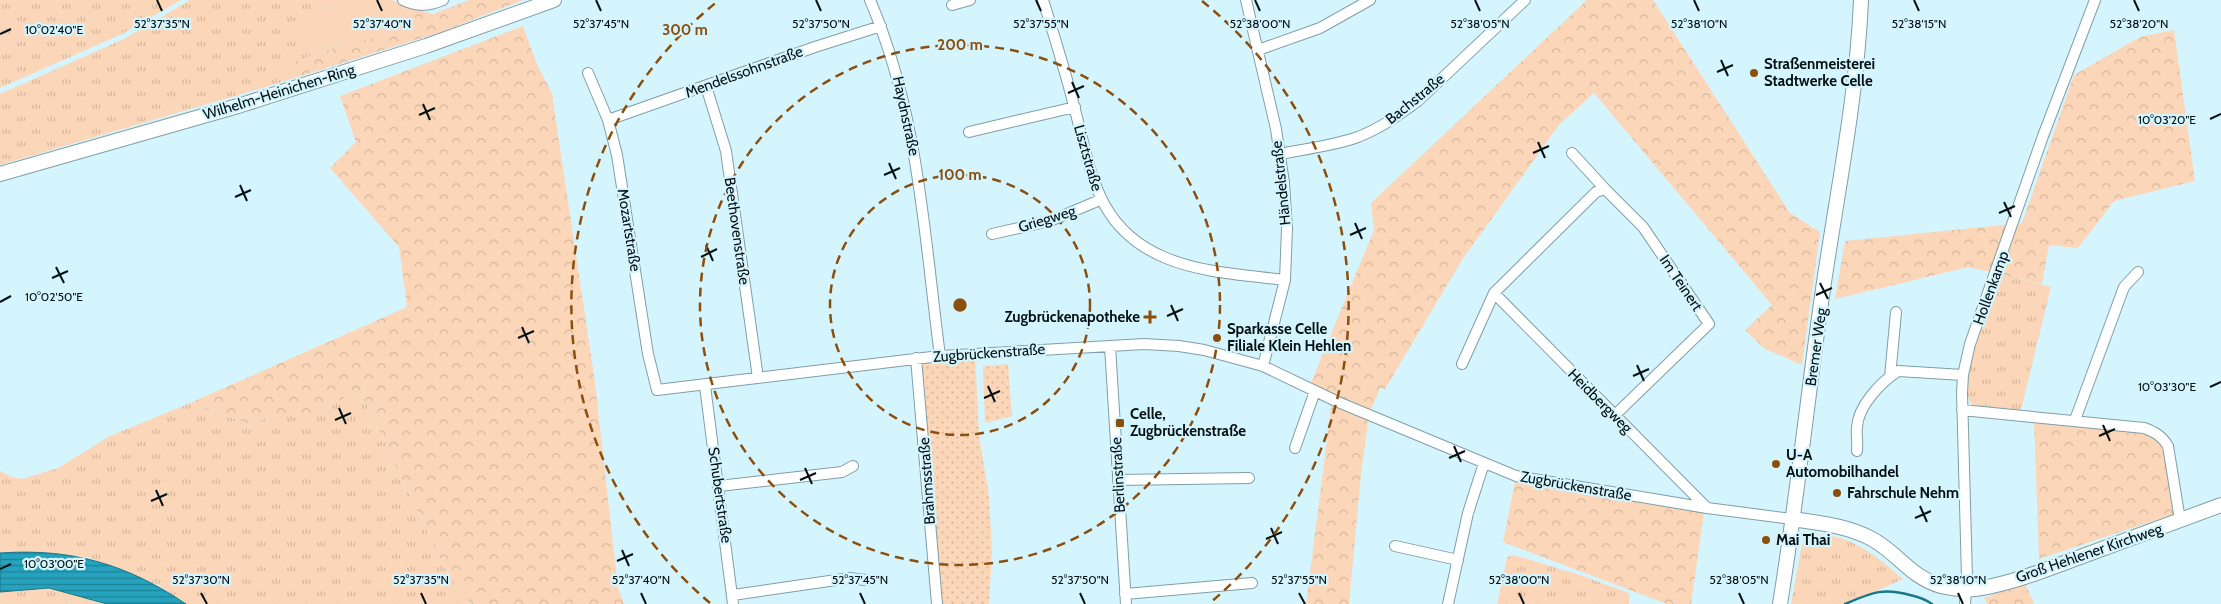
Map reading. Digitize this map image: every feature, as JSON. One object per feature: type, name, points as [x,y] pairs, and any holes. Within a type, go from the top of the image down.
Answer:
[{"type":"main road","name":"Wilhelm-Heinichen-Ring","points":[[0,174],[238,106],[426,46],[554,0]]},
{"type":"main road","name":"Bremer Weg","points":[[1780,604],[1856,62],[1860,0]]},
{"type":"main road","name":"Groß Hehlener Kirchweg","points":[[1792,519],[1833,525],[1858,533],[1874,540],[1915,574],[1941,586],[1966,590],[1993,586],[2028,575],[2221,505]]},
{"type":"street","points":[[403,0],[415,5],[428,6],[443,0]]},
{"type":"street","name":"Haydnstraße","points":[[870,0],[881,26],[901,88],[914,146],[940,356]]},
{"type":"street","points":[[952,5],[970,0]]},
{"type":"street","name":"Lisztstraße","points":[[1043,0],[1075,107],[1087,163],[1100,200],[1121,228],[1145,247],[1164,257],[1187,265],[1285,280]]},
{"type":"street","name":"Händelstraße","points":[[1246,0],[1280,154],[1287,228],[1285,280],[1263,366]]},
{"type":"street","points":[[1258,50],[1320,28],[1370,0]]},
{"type":"street","name":"Bachstraße","points":[[1280,154],[1333,144],[1357,137],[1399,115],[1418,101],[1525,0]]},
{"type":"street","name":"Hollenkamp","points":[[1965,604],[1963,375],[1970,344],[2043,136],[2095,0]]},
{"type":"street","name":"Mendelssohnstraße","points":[[608,120],[815,47],[881,26]]},
{"type":"street","name":"Mozartstraße","points":[[588,73],[608,120],[617,155],[648,354],[657,390]]},
{"type":"street","name":"Beethovenstraße","points":[[706,86],[726,152],[758,378]]},
{"type":"street","points":[[969,132],[1075,107]]},
{"type":"street","name":"Im Teinert","points":[[1572,152],[1643,227],[1709,324],[1615,415]]},
{"type":"street","points":[[1462,364],[1494,293],[1596,192],[1605,189]]},
{"type":"street","name":"Griegweg","points":[[992,234],[1050,221],[1100,200]]},
{"type":"street","points":[[2075,420],[2124,287],[2138,272]]},
{"type":"street","name":"Heidbergweg","points":[[1494,293],[1707,508]]},
{"type":"street","points":[[1890,377],[1896,312]]},
{"type":"street","name":"Zugbrückenstraße","points":[[657,390],[705,386],[916,358],[1144,344],[1179,346],[1204,350],[1263,366],[1315,391],[1516,476],[1707,508],[1792,519]]},
{"type":"street","name":"Berlinstraße","points":[[1110,346],[1125,599]]},
{"type":"street","name":"Brahmsstraße","points":[[916,358],[937,604]]},
{"type":"street","points":[[1857,451],[1857,427],[1861,412],[1866,403],[1890,377],[1898,372],[1963,375]]},
{"type":"street","name":"Schubertstraße","points":[[705,386],[733,599]]},
{"type":"street","points":[[1295,448],[1315,391]]},
{"type":"street","points":[[1962,410],[2075,420],[2144,428],[2154,431],[2163,437],[2168,446],[2180,520]]},
{"type":"street","points":[[1448,604],[1468,513],[1484,463]]},
{"type":"street","points":[[719,486],[842,472],[853,466]]},
{"type":"street","points":[[1118,480],[1249,478]]},
{"type":"street","points":[[1395,546],[1458,560]]},
{"type":"street","points":[[733,599],[850,578],[865,580]]},
{"type":"street","points":[[1125,599],[1252,583]]},
{"type":"green space","points":[[0,0],[181,0],[122,34],[0,88]]},
{"type":"green space","points":[[190,0],[333,0],[334,4],[296,22],[309,51],[342,41],[344,45],[288,64],[282,82],[0,165],[0,94],[124,39]]},
{"type":"green space","points":[[333,0],[392,0],[409,7],[418,21],[406,30],[344,45],[341,41],[309,51],[299,39],[296,22],[334,4]]},
{"type":"green space","points":[[469,0],[523,0],[441,32],[282,82],[288,64],[344,45],[409,7],[433,14]]},
{"type":"green space","points":[[1587,0],[1653,0],[1790,213],[1820,232],[1802,365],[1765,349],[1745,330],[1772,305],[1594,93],[1559,125],[1462,260],[1385,389],[1380,388],[1369,415],[1361,474],[1349,604],[1306,604],[1332,400],[1308,390],[1374,230],[1371,203]]},
{"type":"green space","points":[[523,26],[537,64],[552,94],[595,382],[618,588],[624,604],[471,604],[448,575],[365,401],[345,397],[319,415],[275,415],[249,424],[190,403],[407,307],[399,247],[330,168],[356,142],[340,96]]},
{"type":"green space","points":[[2174,30],[2195,181],[2114,201],[2078,248],[2049,245],[2042,284],[1969,267],[1835,299],[1845,241],[2022,223],[2074,75],[2140,37]]},
{"type":"green space","points":[[2002,274],[2051,287],[2021,410],[1973,405],[1968,395],[1967,380],[1976,341]]},
{"type":"green space","points":[[975,355],[979,435],[989,496],[992,551],[989,604],[937,604],[916,358]]},
{"type":"green space","points":[[1008,364],[1012,416],[985,423],[983,366]]},
{"type":"green space","points":[[345,397],[365,401],[448,575],[471,604],[186,604],[158,585],[87,557],[0,553],[0,471],[12,477],[22,479],[58,468],[110,436],[190,403],[249,424],[275,415],[319,415]]},
{"type":"green space","points":[[2034,421],[2144,433],[2158,440],[2167,456],[2174,514],[2039,559]]},
{"type":"green space","points":[[1516,476],[1704,513],[1691,604],[1667,604],[1503,542]]},
{"type":"green space","points":[[1810,535],[1824,535],[1849,541],[1872,554],[1903,579],[1847,604],[1791,604],[1802,544]]},
{"type":"green space","points":[[1514,555],[1580,575],[1629,593],[1629,604],[1497,604],[1507,557]]},
{"type":"green space","points":[[2025,583],[2034,604],[1987,604],[1984,598]]},
{"type":"green space","points":[[49,588],[107,604],[0,604],[0,592]]},
{"type":"water","points":[[0,553],[51,553],[98,562],[142,578],[186,604],[107,604],[49,588],[0,592]]},
{"type":"waterway","points":[[1845,604],[1870,594],[1884,591],[1892,591],[1924,599],[1932,604]]},
{"type":"place","name":"Straßenmeisterei Stadtwerke Celle","points":[[1754,73]]},
{"type":"place","name":"Zugbrückenapotheke","points":[[1150,317]]},
{"type":"place","name":"Sparkasse Celle Filiale Klein Hehlen","points":[[1217,338]]},
{"type":"place","name":"Celle, Zugbrückenstraße","points":[[1120,423]]},
{"type":"place","name":"U-A Automobilhandel","points":[[1776,464]]},
{"type":"place","name":"Fahrschule Nehm","points":[[1837,493]]},
{"type":"place","name":"Mai Thai","points":[[1766,540]]}]
